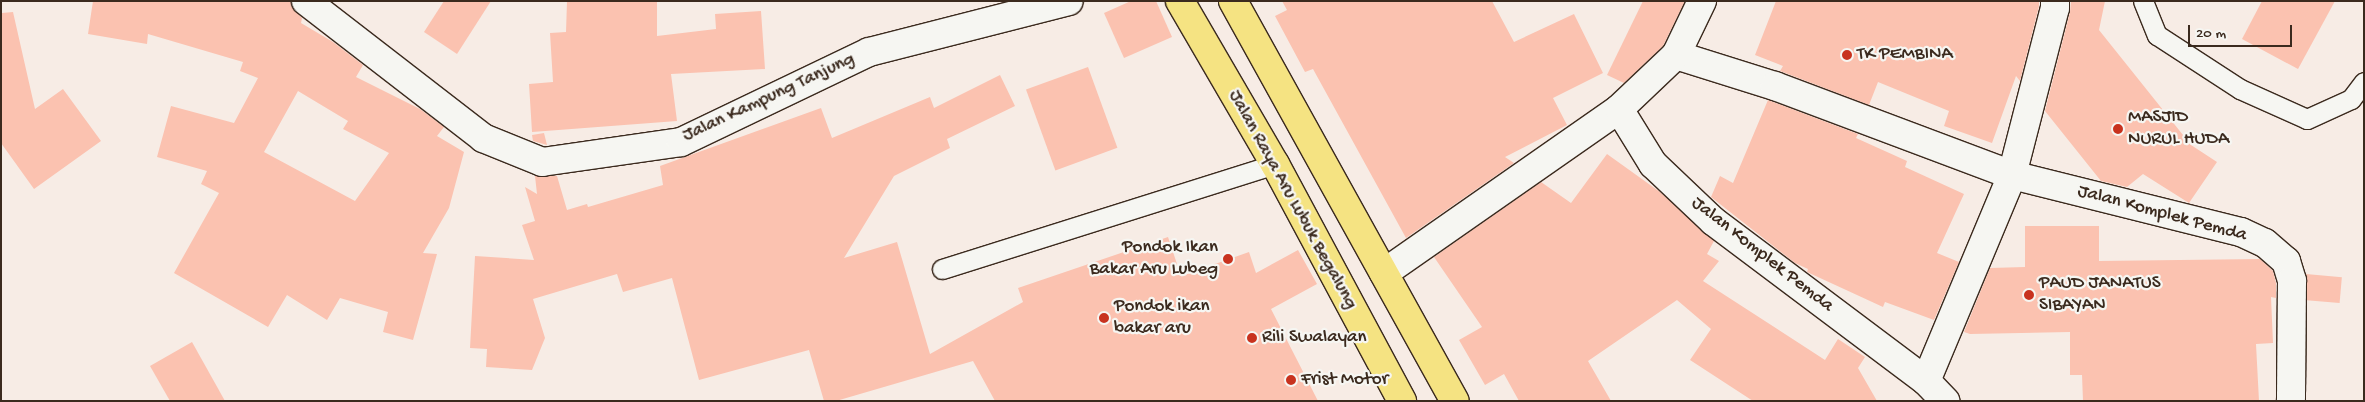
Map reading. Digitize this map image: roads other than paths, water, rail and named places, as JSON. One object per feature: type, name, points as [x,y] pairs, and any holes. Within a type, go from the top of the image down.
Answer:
[{"type":"main road","name":"Jalan Raya Aru Lubuk Begalung","points":[[1180,1],[1275,164],[1402,401]]},
{"type":"main road","points":[[1233,1],[1455,401]]},
{"type":"street","name":"Jalan Kampung Tanjung","points":[[306,1],[483,138],[542,162],[681,142],[869,52],[1069,1]]},
{"type":"street","points":[[1384,274],[1619,109],[1676,55],[1702,1]]},
{"type":"street","points":[[1926,381],[2012,175],[2055,8],[2055,1]]},
{"type":"street","name":"Jalan Komplek Pemda","points":[[1676,55],[1775,86],[2012,175],[2241,232],[2265,243],[2278,252],[2286,261],[2292,282],[2291,401]]},
{"type":"street","name":"Jalan Komplek Pemda","points":[[1619,109],[1653,164],[1713,221],[1926,381],[1945,401]]},
{"type":"lane","points":[[2143,1],[2157,34],[2240,89],[2307,119],[2352,99],[2364,82]]},
{"type":"lane","points":[[942,269],[1275,164]]},
{"type":"place","name":"TK PEMBINA","points":[[1847,55]]},
{"type":"place","name":"MASJID NURUL HUDA","points":[[2118,129]]},
{"type":"place","name":"Pondok Ikan Bakar Aru Lubeg","points":[[1228,259]]},
{"type":"place","name":"PAUD JANATUS SIBAYAN","points":[[2029,295]]},
{"type":"place","name":"Pondok ikan bakar aru","points":[[1104,318]]},
{"type":"place","name":"Rili Swalayan","points":[[1252,338]]},
{"type":"place","name":"Frist Motor","points":[[1291,380]]}]
